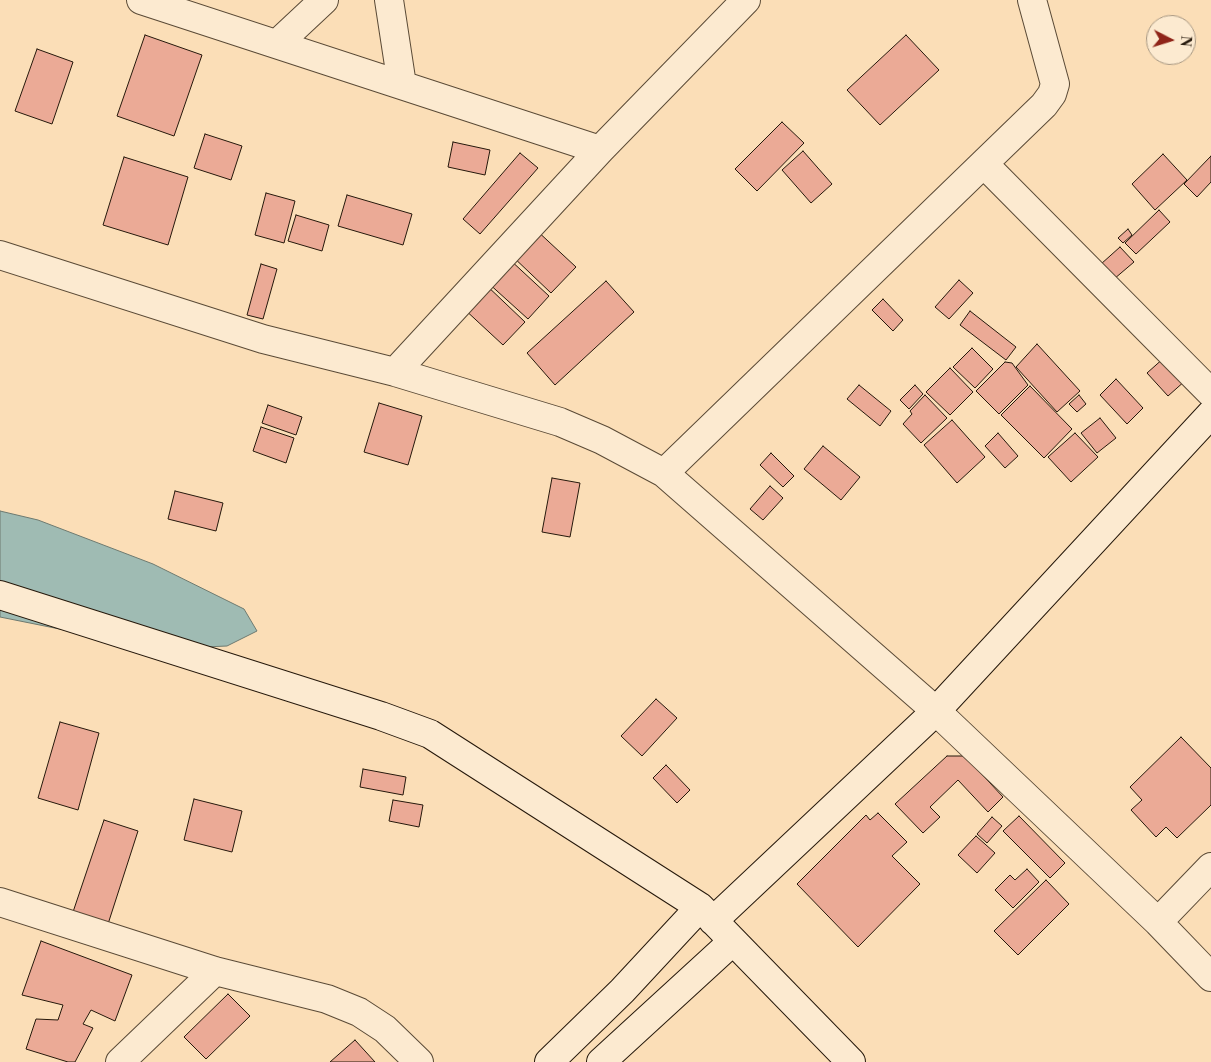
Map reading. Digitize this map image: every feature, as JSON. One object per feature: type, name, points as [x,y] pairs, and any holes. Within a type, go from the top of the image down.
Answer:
[{"type":"street","points":[[141,0],[600,150]]},
{"type":"street","points":[[277,44],[324,0]]},
{"type":"street","points":[[388,0],[402,85]]},
{"type":"street","points":[[396,372],[600,150],[746,0]]},
{"type":"street","points":[[664,473],[1044,105],[1052,94],[1055,84],[1032,0]]},
{"type":"street","points":[[984,164],[1211,393]]},
{"type":"street","points":[[0,255],[263,340],[396,372],[560,422],[602,440],[664,473],[936,711],[1158,922],[1211,976]]},
{"type":"street","points":[[549,1062],[622,991],[706,914],[936,711],[1211,414]]},
{"type":"street","points":[[0,595],[381,716],[430,734],[706,914],[851,1062]]},
{"type":"street","points":[[1158,922],[1211,867]]},
{"type":"street","points":[[0,902],[215,971],[327,999],[359,1012],[386,1029],[419,1062]]},
{"type":"street","points":[[601,1062],[732,942]]},
{"type":"street","points":[[120,1062],[215,971]]},
{"type":"water","points":[[0,511],[38,520],[153,564],[244,609],[257,631],[227,646],[159,649],[0,617]]},
{"type":"building","points":[[145,35],[202,55],[174,136],[117,116]]},
{"type":"building","points":[[906,35],[939,70],[880,125],[847,90]]},
{"type":"building","points":[[37,49],[73,62],[52,124],[15,111]]},
{"type":"building","points":[[782,122],[804,143],[757,191],[735,169]]},
{"type":"building","points":[[205,134],[242,146],[231,180],[194,168]]},
{"type":"building","points":[[453,142],[490,150],[485,175],[448,167]]},
{"type":"building","points":[[803,151],[832,184],[811,203],[782,170]]},
{"type":"building","points":[[520,153],[538,168],[480,234],[463,219]]},
{"type":"building","points":[[1163,154],[1187,180],[1155,210],[1132,184]]},
{"type":"building","points":[[1211,156],[1211,182],[1197,197],[1184,184]]},
{"type":"building","points":[[124,157],[188,177],[168,245],[103,225]]},
{"type":"building","points":[[266,193],[295,201],[284,243],[255,235]]},
{"type":"building","points":[[347,195],[412,214],[403,245],[338,226]]},
{"type":"building","points":[[1159,210],[1170,222],[1136,254],[1125,243]]},
{"type":"building","points":[[296,215],[329,225],[322,251],[288,241]]},
{"type":"building","points":[[534,228],[576,267],[551,293],[510,254]]},
{"type":"building","points":[[1128,229],[1132,235],[1123,243],[1118,238]]},
{"type":"building","points":[[1120,247],[1134,262],[1114,279],[1101,264]]},
{"type":"building","points":[[508,258],[549,296],[528,319],[486,281]]},
{"type":"building","points":[[261,264],[277,269],[263,319],[247,315]]},
{"type":"building","points":[[959,280],[973,293],[949,319],[935,307]]},
{"type":"building","points":[[606,281],[634,312],[555,385],[527,353]]},
{"type":"building","points":[[484,283],[525,322],[503,345],[462,307]]},
{"type":"building","points":[[883,299],[903,320],[893,331],[872,310]]},
{"type":"building","points":[[970,311],[1016,347],[1006,360],[960,325]]},
{"type":"building","points":[[1037,344],[1080,391],[1057,412],[1016,367]]},
{"type":"building","points":[[972,348],[993,369],[975,388],[953,367]]},
{"type":"building","points":[[1165,357],[1186,380],[1168,396],[1147,373]]},
{"type":"building","points":[[1005,362],[1012,363],[1028,385],[999,414],[976,391]]},
{"type":"building","points":[[950,368],[973,392],[950,415],[926,392]]},
{"type":"building","points":[[1116,379],[1143,408],[1127,424],[1100,395]]},
{"type":"building","points":[[859,385],[891,411],[880,426],[847,399]]},
{"type":"building","points":[[915,385],[923,394],[909,409],[900,400]]},
{"type":"building","points":[[1030,386],[1072,429],[1044,458],[1001,415]]},
{"type":"building","points":[[925,395],[947,418],[921,443],[903,424],[912,414],[910,411]]},
{"type":"building","points":[[1079,395],[1086,404],[1077,412],[1069,404]]},
{"type":"building","points":[[379,403],[422,416],[408,465],[364,452]]},
{"type":"building","points":[[268,405],[302,417],[296,435],[262,423]]},
{"type":"building","points":[[1100,418],[1116,438],[1097,453],[1081,433]]},
{"type":"building","points":[[952,420],[985,457],[957,483],[924,445]]},
{"type":"building","points":[[261,427],[294,438],[286,463],[253,451]]},
{"type":"building","points":[[998,433],[1018,456],[1005,468],[985,446]]},
{"type":"building","points":[[1075,433],[1098,457],[1071,482],[1048,457]]},
{"type":"building","points":[[823,446],[860,477],[841,500],[804,469]]},
{"type":"building","points":[[771,453],[794,476],[783,487],[760,465]]},
{"type":"building","points":[[552,478],[580,483],[570,537],[542,532]]},
{"type":"building","points":[[770,486],[783,498],[763,520],[750,509]]},
{"type":"building","points":[[175,491],[223,503],[216,531],[168,519]]},
{"type":"building","points":[[656,699],[677,718],[642,756],[621,736]]},
{"type":"building","points":[[60,722],[99,733],[78,810],[38,798]]},
{"type":"building","points":[[1181,737],[1211,768],[1211,805],[1177,838],[1166,827],[1156,837],[1131,810],[1142,800],[1130,787]]},
{"type":"building","points":[[947,756],[965,756],[1003,797],[988,812],[958,780],[930,807],[940,817],[923,833],[895,804]]},
{"type":"building","points":[[666,765],[690,790],[677,803],[653,778]]},
{"type":"building","points":[[363,769],[406,777],[403,795],[360,787]]},
{"type":"building","points":[[194,799],[242,811],[232,852],[184,840]]},
{"type":"building","points":[[393,800],[423,805],[419,827],[389,821]]},
{"type":"building","points":[[878,813],[907,842],[892,856],[920,884],[858,947],[797,884],[866,815],[870,820]]},
{"type":"building","points":[[1019,816],[1065,863],[1050,878],[1003,831]]},
{"type":"building","points":[[992,817],[1002,826],[987,843],[977,834]]},
{"type":"building","points":[[104,820],[138,831],[108,924],[73,912]]},
{"type":"building","points":[[976,836],[995,853],[977,873],[958,855]]},
{"type":"building","points":[[1027,869],[1039,882],[1013,908],[995,890],[1010,875],[1015,880]]},
{"type":"building","points":[[1046,880],[1069,904],[1018,955],[994,931]]},
{"type":"building","points":[[41,941],[132,975],[115,1021],[91,1010],[83,1024],[93,1028],[75,1062],[68,1062],[26,1049],[36,1019],[58,1020],[63,1005],[22,995]]},
{"type":"building","points":[[228,994],[250,1016],[206,1059],[184,1037]]},
{"type":"building","points":[[355,1040],[375,1062],[330,1062]]}]
